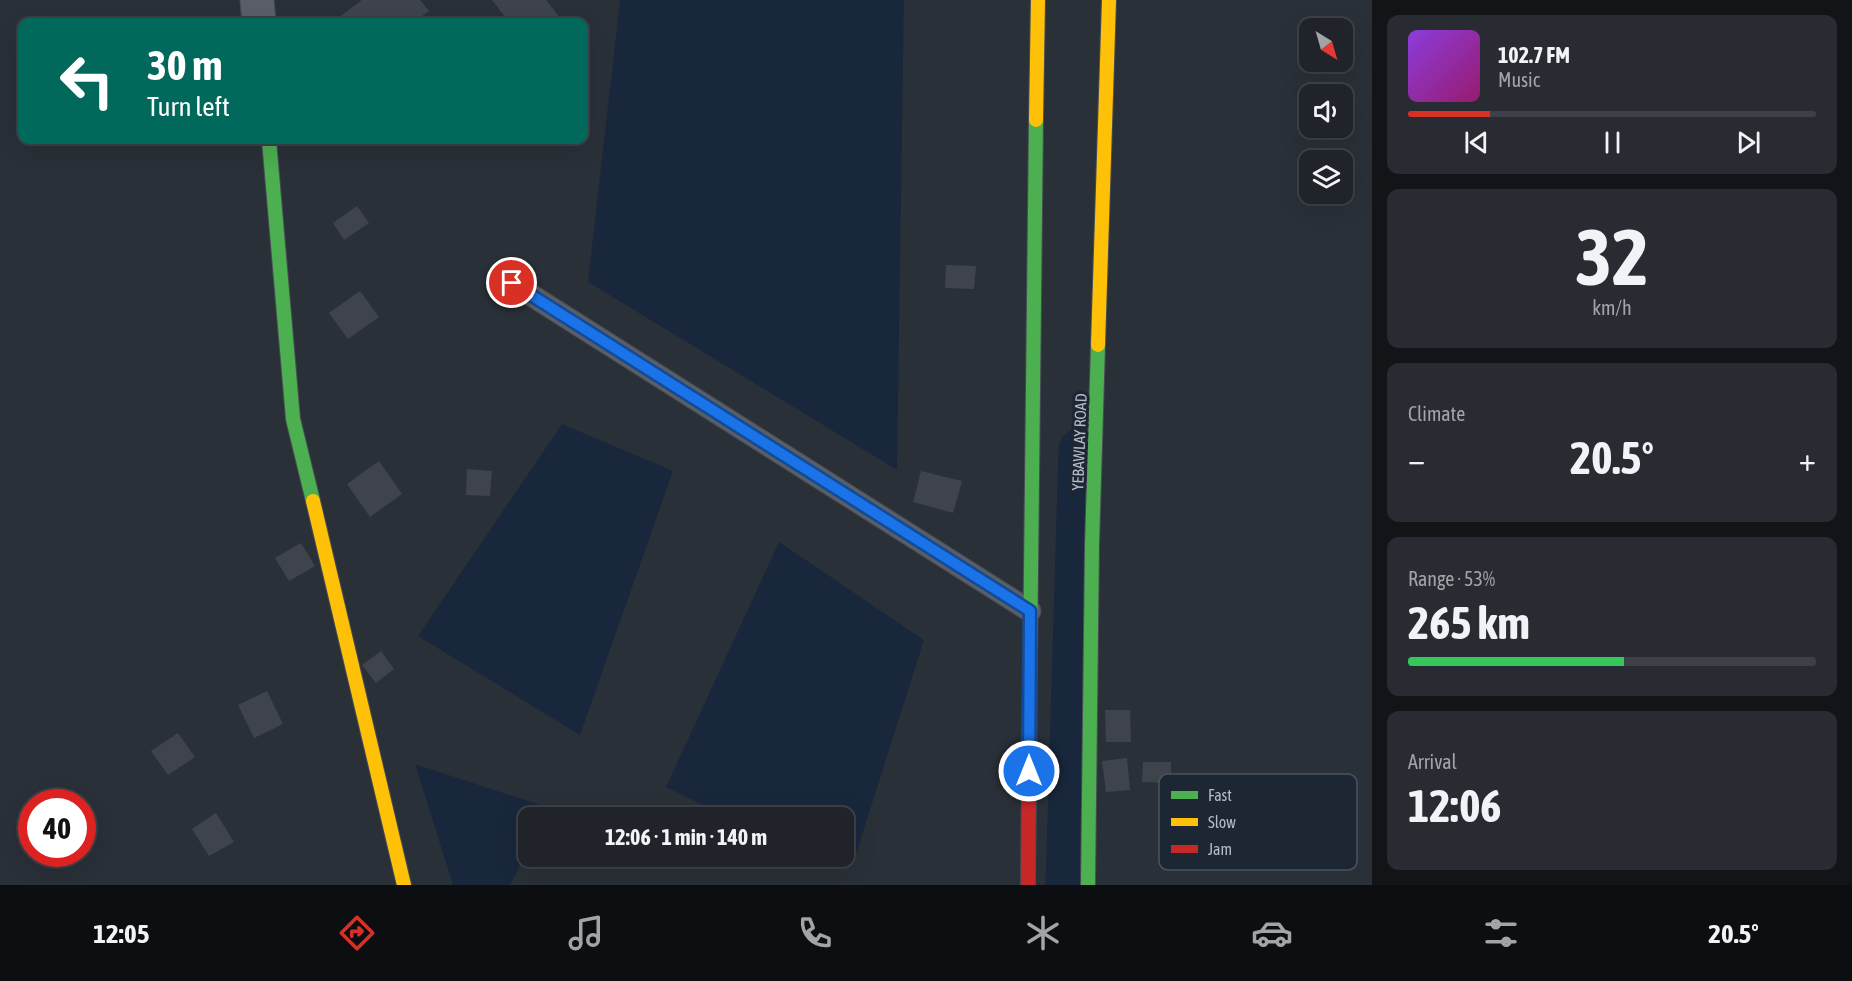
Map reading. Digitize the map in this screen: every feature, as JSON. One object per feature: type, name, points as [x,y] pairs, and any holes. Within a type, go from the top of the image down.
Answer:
[{"type":"street","points":[[257,0],[259,18]]},
{"type":"street","points":[[1028,885],[1038,0]]},
{"type":"street","name":"YEBAWLAY ROAD","points":[[1088,885],[1092,725],[1092,545],[1109,0]]},
{"type":"street","points":[[269,144],[292,419],[404,885]]},
{"type":"lane","points":[[512,283],[1030,611]]},
{"type":"water","points":[[620,0],[904,0],[897,470],[588,282]]},
{"type":"water","points":[[562,424],[673,471],[580,735],[418,636]]},
{"type":"water","points":[[779,542],[924,640],[854,860],[854,807],[707,807],[666,787]]},
{"type":"water","points":[[415,764],[546,807],[518,807],[519,867],[510,885],[453,885]]},
{"type":"building","points":[[362,0],[420,0],[429,11],[419,18],[338,18]]},
{"type":"building","points":[[492,0],[546,0],[560,18],[506,18]]},
{"type":"building","points":[[357,206],[369,223],[344,240],[333,223]]},
{"type":"building","points":[[946,265],[976,266],[974,289],[945,288]]},
{"type":"building","points":[[360,291],[379,317],[348,339],[329,313]]},
{"type":"building","points":[[379,461],[402,494],[370,517],[347,484]]},
{"type":"building","points":[[467,469],[492,471],[490,496],[466,495]]},
{"type":"building","points":[[921,471],[962,481],[953,513],[913,502]]},
{"type":"building","points":[[301,543],[315,566],[289,581],[275,558]]},
{"type":"building","points":[[381,651],[394,669],[376,683],[362,665]]},
{"type":"building","points":[[267,691],[283,724],[254,738],[238,705]]},
{"type":"building","points":[[1105,710],[1130,710],[1131,742],[1106,742]]},
{"type":"building","points":[[178,733],[195,757],[168,775],[151,751]]},
{"type":"building","points":[[1127,758],[1130,790],[1106,792],[1102,761]]},
{"type":"building","points":[[1143,762],[1171,762],[1171,774],[1159,774],[1159,783],[1142,782]]},
{"type":"building","points":[[216,813],[234,842],[209,856],[192,829]]},
{"type":"waterway","points":[[1065,885],[1078,449]]},
{"type":"traffic: fast","points":[[1030,660],[1036,120]]},
{"type":"traffic: fast","points":[[269,144],[293,419],[313,501]]},
{"type":"traffic: fast","points":[[1088,885],[1092,545],[1098,345]]},
{"type":"traffic: slow","points":[[1036,120],[1038,0]]},
{"type":"traffic: slow","points":[[1098,345],[1109,0]]},
{"type":"traffic: slow","points":[[313,501],[404,885]]},
{"type":"traffic: jam","points":[[1028,885],[1030,660]]},
{"type":"route","points":[[512,283],[1030,611],[1029,771]]}]
